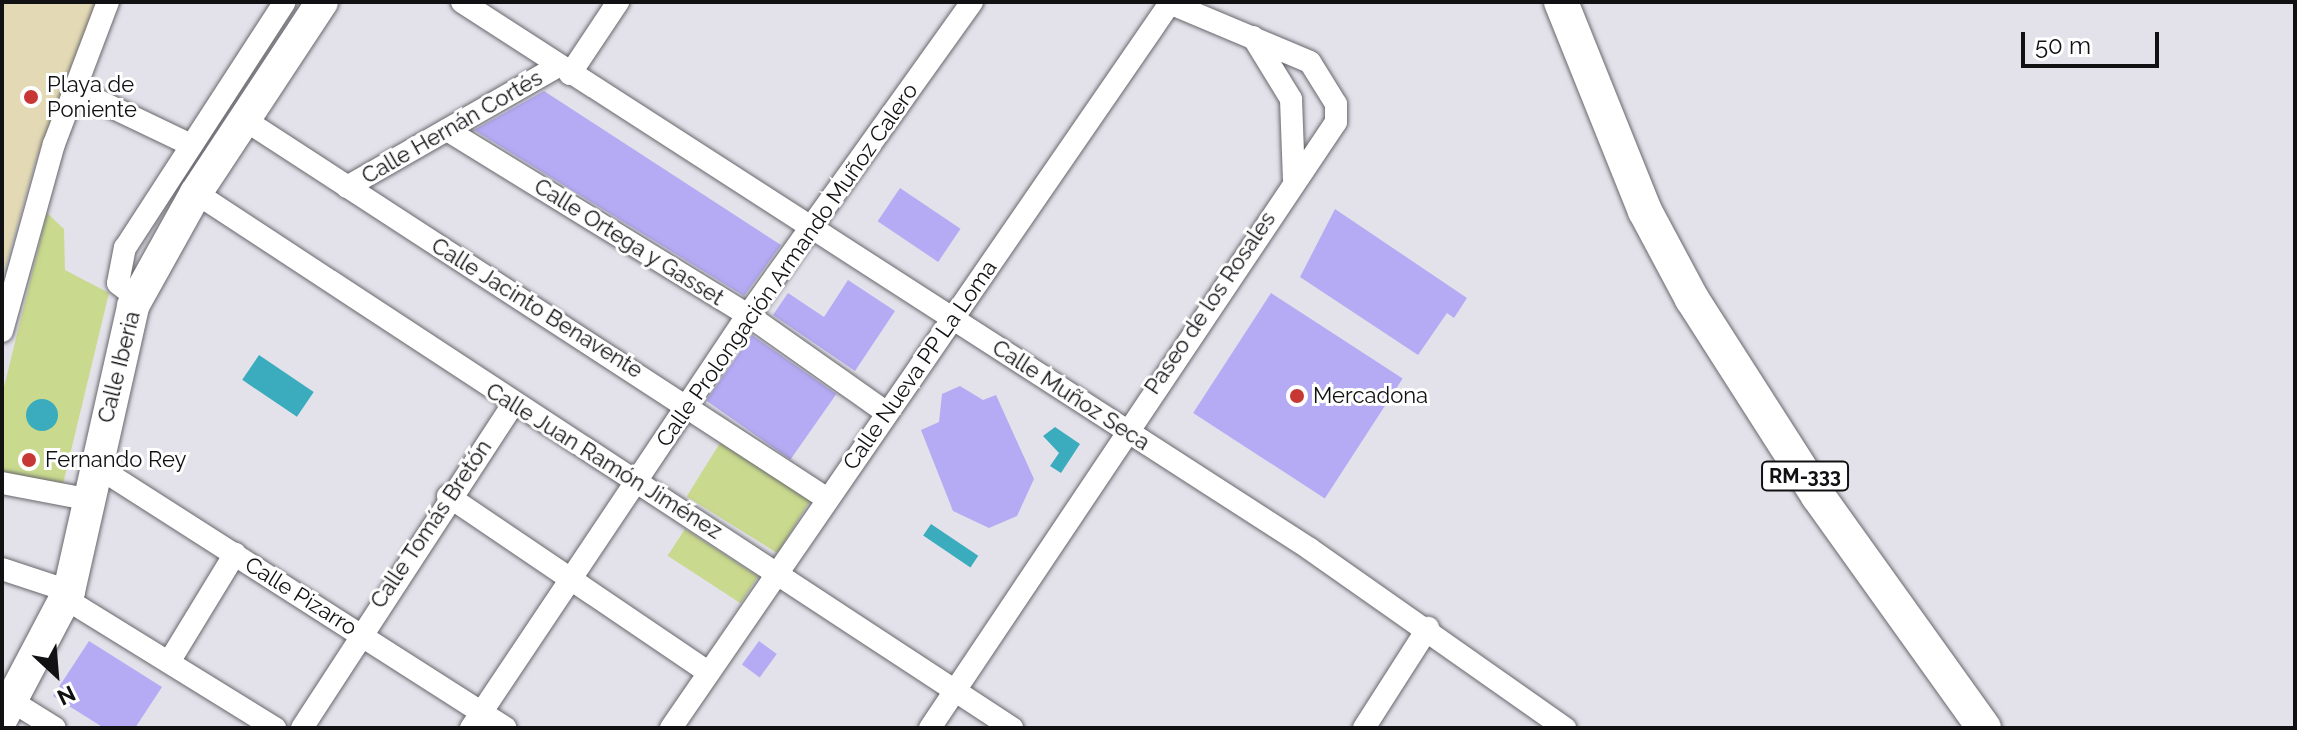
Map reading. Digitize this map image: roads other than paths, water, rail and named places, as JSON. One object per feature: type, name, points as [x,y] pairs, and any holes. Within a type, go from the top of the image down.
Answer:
[{"type":"main road","name":"RM-333","points":[[1561,2],[1645,211],[1753,398],[1984,728]]},
{"type":"main road","name":"Calle Iberia","points":[[5,705],[68,595],[91,500],[114,366],[137,298],[196,193],[319,3]]},
{"type":"street","points":[[2,331],[74,89],[108,2]]},
{"type":"street","points":[[137,298],[118,283],[117,266],[191,145],[285,2]]},
{"type":"street","name":"Calle Muñoz Seca","points":[[462,2],[564,70],[816,227],[1428,628],[1565,728]]},
{"type":"street","points":[[564,70],[618,2]]},
{"type":"street","name":"Calle Prolongación Armando Muñoz Calero","points":[[476,720],[748,315],[816,227],[972,2]]},
{"type":"street","points":[[1168,3],[1252,36],[1291,99],[1294,180]]},
{"type":"street","name":"Calle Nueva PP La Loma","points":[[671,728],[1168,3]]},
{"type":"street","name":"Paseo de los Rosales","points":[[930,728],[1124,429],[1336,122],[1336,104],[1317,69],[1252,36]]},
{"type":"street","name":"Calle Hernán Cortés","points":[[347,187],[447,130],[564,70]]},
{"type":"street","points":[[74,89],[191,145]]},
{"type":"street","name":"Calle Jacinto Benavente","points":[[245,120],[688,403],[826,498]]},
{"type":"street","name":"Calle Ortega y Gasset","points":[[447,130],[748,315],[887,413]]},
{"type":"street","name":"Calle Juan Ramón Jiménez","points":[[196,193],[513,404],[638,477],[1012,728]]},
{"type":"street","name":"Calle Tomás Bretón","points":[[302,728],[359,632],[513,404]]},
{"type":"street","name":"Calle Pizarro","points":[[96,466],[359,632],[476,720],[505,728]]},
{"type":"street","points":[[2,483],[91,500]]},
{"type":"street","points":[[448,496],[708,672]]},
{"type":"street","points":[[169,662],[235,554]]},
{"type":"street","points":[[2,569],[68,595],[275,728]]},
{"type":"street","points":[[1364,728],[1428,628]]},
{"type":"street","points":[[5,705],[55,728]]},
{"type":"water","points":[[259,355],[314,392],[297,417],[242,380]]},
{"type":"water","points":[[42,399],[53,404],[58,415],[53,426],[42,431],[31,426],[26,415],[31,404]]},
{"type":"water","points":[[1055,427],[1080,444],[1061,473],[1050,466],[1059,453],[1043,436]]},
{"type":"water","points":[[931,524],[978,556],[970,567],[923,536]]},
{"type":"place","name":"Playa de Poniente","points":[[31,97]]},
{"type":"place","name":"Mercadona","points":[[1297,396]]},
{"type":"place","name":"Fernando Rey","points":[[29,460]]}]
